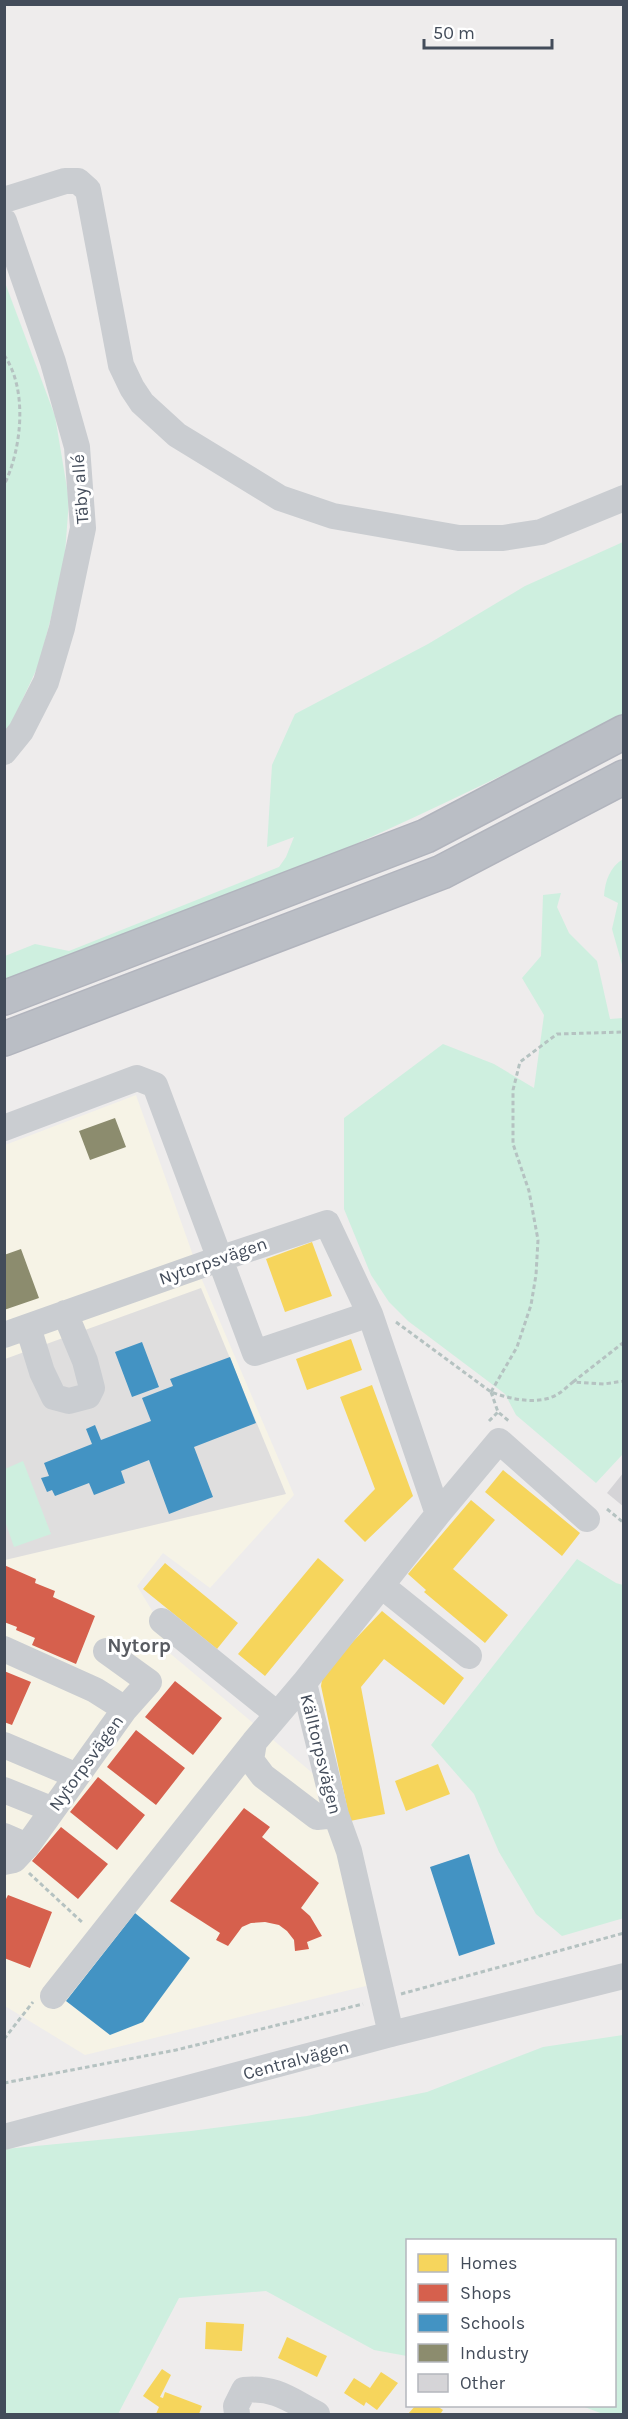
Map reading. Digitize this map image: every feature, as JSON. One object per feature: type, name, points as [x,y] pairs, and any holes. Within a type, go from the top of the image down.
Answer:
[{"type":"highway","points":[[4,998],[426,836],[624,732]]},
{"type":"highway","points":[[4,1039],[442,872],[624,777]]},
{"type":"street","points":[[4,200],[65,181],[78,181],[88,190],[121,365],[132,388],[156,417],[177,435],[280,498],[333,516],[459,538],[503,538],[541,532],[624,498]]},
{"type":"street","name":"Täby allé","points":[[4,221],[53,362],[77,447],[83,528],[62,628],[46,682],[21,731],[4,752]]},
{"type":"street","points":[[4,1128],[137,1078],[155,1085],[255,1353],[382,1317],[438,1514]]},
{"type":"street","name":"Nytorpsvägen","points":[[4,1335],[327,1223],[382,1317]]},
{"type":"street","points":[[28,1326],[42,1372],[54,1397],[69,1401],[88,1396],[92,1388],[85,1361],[65,1313]]},
{"type":"street","name":"Källtorpsvägen","points":[[387,2019],[348,1851],[336,1815],[304,1683],[499,1441],[587,1519]]},
{"type":"street","points":[[382,1586],[469,1656]]},
{"type":"street","points":[[162,1621],[277,1714]]},
{"type":"street","name":"Nytorpsvägen","points":[[4,1649],[95,1690],[125,1710],[51,1809],[12,1851]]},
{"type":"street","points":[[106,1651],[149,1682],[125,1710]]},
{"type":"street","points":[[53,1996],[254,1742],[304,1683]]},
{"type":"street","points":[[254,1742],[251,1760],[263,1776],[317,1817],[336,1815]]},
{"type":"street","points":[[4,1745],[77,1776]]},
{"type":"street","points":[[4,1790],[51,1809]]},
{"type":"street","name":"Centralvägen","points":[[4,2125],[387,2019],[624,1976]]},
{"type":"street","name":"Centralvägen","points":[[4,2137],[387,2019]]},
{"type":"street","points":[[237,2415],[236,2406],[244,2390],[262,2388],[285,2396],[315,2414]]},
{"type":"path","points":[[4,355],[13,367],[21,418],[16,458],[4,485]]},
{"type":"path","points":[[491,1392],[517,1347],[531,1305],[536,1275],[538,1240],[529,1191],[513,1144],[513,1090],[520,1062],[557,1034],[624,1032]]},
{"type":"path","points":[[382,1317],[491,1392],[520,1399],[546,1399],[557,1395],[624,1342]]},
{"type":"path","points":[[573,1382],[604,1384],[624,1381]]},
{"type":"path","points":[[12,1851],[89,1929]]},
{"type":"path","points":[[4,2083],[176,2050],[387,2019],[624,1933]]},
{"type":"shaded area","points":[[136,1095],[200,1275],[294,1495],[210,1588],[163,1553],[137,1586],[167,1635],[160,1645],[328,1786],[378,1983],[85,2055],[5,2006],[5,1145]]},
{"type":"shaded area","points":[[201,1288],[286,1494],[5,1560],[5,1359]]},
{"type":"green space","points":[[4,280],[55,416],[69,500],[64,567],[39,664],[5,737]]},
{"type":"green space","points":[[623,542],[623,714],[468,792],[310,864],[204,910],[5,987],[5,956],[35,944],[69,951],[279,867],[294,837],[267,847],[272,765],[295,714],[428,644],[525,586]]},
{"type":"green space","points":[[623,859],[623,968],[612,929],[618,903],[604,896],[609,875]]},
{"type":"green space","points":[[561,893],[557,907],[569,933],[597,961],[610,1019],[623,1018],[623,1456],[596,1483],[516,1415],[505,1394],[408,1321],[389,1302],[371,1275],[344,1209],[344,1118],[443,1044],[494,1064],[534,1088],[544,1015],[522,978],[541,956],[543,895]]},
{"type":"green space","points":[[23,1461],[51,1534],[14,1547],[5,1521],[5,1469]]},
{"type":"green space","points":[[577,1559],[623,1585],[624,1918],[562,1936],[536,1914],[499,1852],[474,1794],[431,1745]]},
{"type":"green space","points":[[623,2035],[623,2414],[603,2414],[585,2407],[616,2407],[616,2239],[406,2239],[406,2356],[374,2350],[266,2291],[179,2298],[118,2414],[5,2414],[5,2149],[191,2131],[307,2116],[427,2092],[543,2047]]},
{"type":"building: Homes","points":[[312,1242],[332,1296],[285,1312],[266,1259]]},
{"type":"building: Homes","points":[[351,1339],[362,1370],[307,1390],[296,1359]]},
{"type":"building: Homes","points":[[372,1385],[413,1496],[365,1542],[344,1521],[375,1489],[340,1397]]},
{"type":"building: Homes","points":[[503,1470],[580,1533],[562,1556],[485,1492]]},
{"type":"building: Homes","points":[[471,1500],[495,1520],[453,1569],[508,1615],[485,1643],[424,1592],[426,1590],[408,1574]]},
{"type":"building: Homes","points":[[318,1558],[344,1580],[265,1676],[238,1654]]},
{"type":"building: Homes","points":[[165,1563],[238,1623],[217,1649],[143,1589]]},
{"type":"building: Homes","points":[[382,1611],[464,1678],[444,1705],[384,1659],[361,1687],[385,1814],[350,1821],[321,1686],[323,1673]]},
{"type":"building: Homes","points":[[438,1764],[450,1794],[406,1811],[395,1781]]},
{"type":"building: Homes","points":[[206,2322],[244,2324],[242,2351],[205,2349]]},
{"type":"building: Homes","points":[[287,2337],[327,2356],[317,2377],[278,2358]]},
{"type":"building: Homes","points":[[162,2369],[171,2375],[160,2397],[163,2398],[165,2392],[202,2406],[199,2414],[156,2414],[159,2407],[143,2396]]},
{"type":"building: Homes","points":[[381,2372],[398,2383],[377,2410],[366,2402],[364,2406],[344,2393],[354,2378],[370,2388]]},
{"type":"building: Homes","points":[[414,2407],[438,2407],[444,2414],[408,2414]]},
{"type":"building: Shops","points":[[4,1565],[36,1579],[35,1583],[55,1591],[53,1597],[95,1616],[76,1664],[32,1645],[35,1638],[4,1622]]},
{"type":"building: Shops","points":[[4,1671],[31,1682],[12,1725],[4,1722]]},
{"type":"building: Shops","points":[[175,1681],[222,1718],[193,1755],[145,1717]]},
{"type":"building: Shops","points":[[136,1730],[185,1768],[156,1805],[107,1767]]},
{"type":"building: Shops","points":[[98,1777],[145,1815],[117,1850],[70,1812]]},
{"type":"building: Shops","points":[[244,1808],[270,1827],[262,1837],[319,1883],[301,1908],[310,1916],[322,1936],[307,1942],[309,1949],[295,1951],[294,1940],[287,1931],[279,1925],[265,1922],[251,1923],[242,1927],[228,1946],[216,1940],[220,1933],[170,1901]]},
{"type":"building: Shops","points":[[61,1827],[108,1864],[78,1899],[32,1861]]},
{"type":"building: Shops","points":[[8,1895],[52,1912],[30,1968],[4,1958],[4,1903]]},
{"type":"building: Schools","points":[[142,1342],[159,1387],[132,1397],[115,1352]]},
{"type":"building: Schools","points":[[230,1357],[256,1423],[194,1447],[213,1497],[169,1514],[149,1460],[121,1471],[125,1483],[94,1495],[89,1483],[55,1496],[52,1490],[47,1492],[41,1478],[49,1476],[44,1463],[92,1444],[86,1429],[95,1425],[101,1440],[151,1421],[142,1398],[173,1386],[170,1379]]},
{"type":"building: Schools","points":[[469,1854],[495,1944],[459,1956],[430,1867]]},
{"type":"building: Schools","points":[[135,1913],[190,1958],[143,2022],[110,2035],[66,2001]]},
{"type":"building: Industry","points":[[115,1118],[126,1147],[90,1160],[79,1131]]},
{"type":"building: Industry","points":[[21,1249],[39,1298],[4,1310],[4,1255]]},
{"type":"building: Other","points":[[624,1472],[624,1507],[607,1493]]},
{"type":"district","name":"Nytorp","points":[[139,1645]]}]
